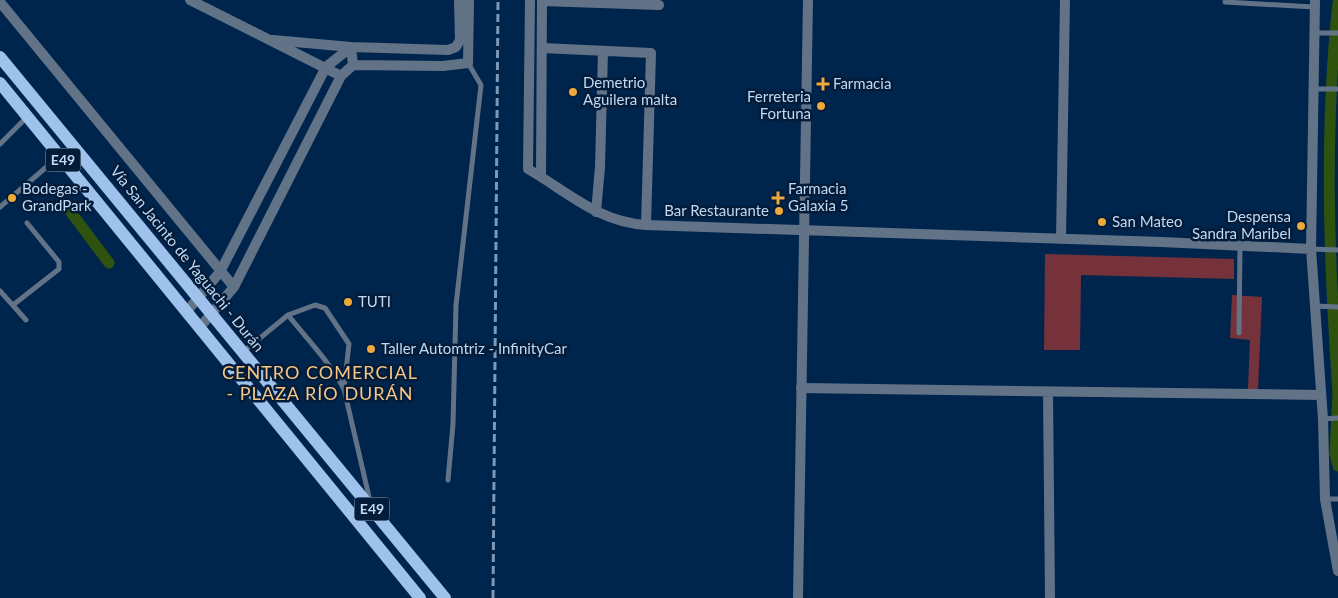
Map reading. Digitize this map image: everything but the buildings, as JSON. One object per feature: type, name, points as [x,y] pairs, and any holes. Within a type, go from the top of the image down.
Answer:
[{"type":"main road","name":"Vía San Jacinto de Yaguachi - Durán","points":[[0,57],[445,598]]},
{"type":"main road","name":"E49","points":[[0,83],[420,598]]},
{"type":"street","points":[[190,0],[341,76]]},
{"type":"street","points":[[268,40],[351,47],[448,50],[456,48],[460,40],[459,0]]},
{"type":"street","points":[[200,327],[234,286],[341,76],[353,65],[443,66],[468,63],[469,0]]},
{"type":"street","points":[[530,0],[528,169],[596,212],[625,224],[804,229],[1311,249]]},
{"type":"street","points":[[541,177],[542,0],[659,5]]},
{"type":"street","points":[[798,598],[808,0]]},
{"type":"street","points":[[1061,239],[1065,0]]},
{"type":"street","points":[[0,2],[117,141],[220,272],[234,286]]},
{"type":"street","points":[[1314,4],[1311,249],[1323,419],[1325,499],[1338,571]]},
{"type":"street","points":[[351,47],[353,65]]},
{"type":"street","points":[[187,311],[220,272],[326,67],[351,47]]},
{"type":"street","points":[[542,48],[651,53],[646,225]]},
{"type":"street","points":[[596,212],[600,167],[603,51]]},
{"type":"street","points":[[801,388],[1321,395]]},
{"type":"street","points":[[1048,392],[1050,598]]},
{"type":"lane","points":[[1225,2],[1314,4]]},
{"type":"lane","points":[[1314,33],[1338,33]]},
{"type":"lane","points":[[448,480],[453,424],[456,305],[481,85],[468,63]]},
{"type":"lane","points":[[1312,89],[1338,89]]},
{"type":"lane","points":[[0,144],[28,117]]},
{"type":"lane","points":[[0,207],[60,156]]},
{"type":"lane","points":[[13,305],[59,269],[58,262],[27,223]]},
{"type":"lane","points":[[1239,333],[1240,246]]},
{"type":"lane","points":[[1311,249],[1338,250]]},
{"type":"lane","points":[[0,291],[26,320]]},
{"type":"lane","points":[[243,352],[288,315],[315,305],[325,308],[349,344],[344,389]]},
{"type":"lane","points":[[1316,306],[1338,307]]},
{"type":"lane","points":[[288,315],[336,373],[344,389],[372,509]]},
{"type":"lane","points":[[1323,419],[1338,418]]},
{"type":"lane","points":[[1325,499],[1338,499]]},
{"type":"shaded area","points":[[1045,254],[1234,259],[1234,279],[1081,275],[1080,350],[1044,350]]},
{"type":"shaded area","points":[[1232,295],[1262,297],[1258,389],[1248,389],[1250,340],[1230,338]]},
{"type":"waterway","points":[[1338,3],[1329,148],[1330,246],[1338,392]]},
{"type":"waterway","points":[[70,211],[109,263]]},
{"type":"waterway","points":[[1338,392],[1335,454],[1338,466]]},
{"type":"railway","points":[[493,598],[498,0]]},
{"type":"place","name":"Farmacia","points":[[823,84]]},
{"type":"place","name":"Demetrio Aguilera malta","points":[[573,92]]},
{"type":"place","name":"Ferreteria Fortuna","points":[[821,106]]},
{"type":"place","name":"Bodegas - GrandPark","points":[[12,198]]},
{"type":"place","name":"Farmacia Galaxia 5","points":[[778,198]]},
{"type":"place","name":"Bar Restaurante","points":[[779,211]]},
{"type":"place","name":"San Mateo","points":[[1102,222]]},
{"type":"place","name":"Despensa Sandra Maribel","points":[[1301,226]]},
{"type":"place","name":"TUTI","points":[[348,302]]},
{"type":"place","name":"Taller Automtriz - InfinityCar","points":[[371,349]]},
{"type":"district","name":"CENTRO COMERCIAL - PLAZA RÍO DURÁN","points":[[320,383]]}]
